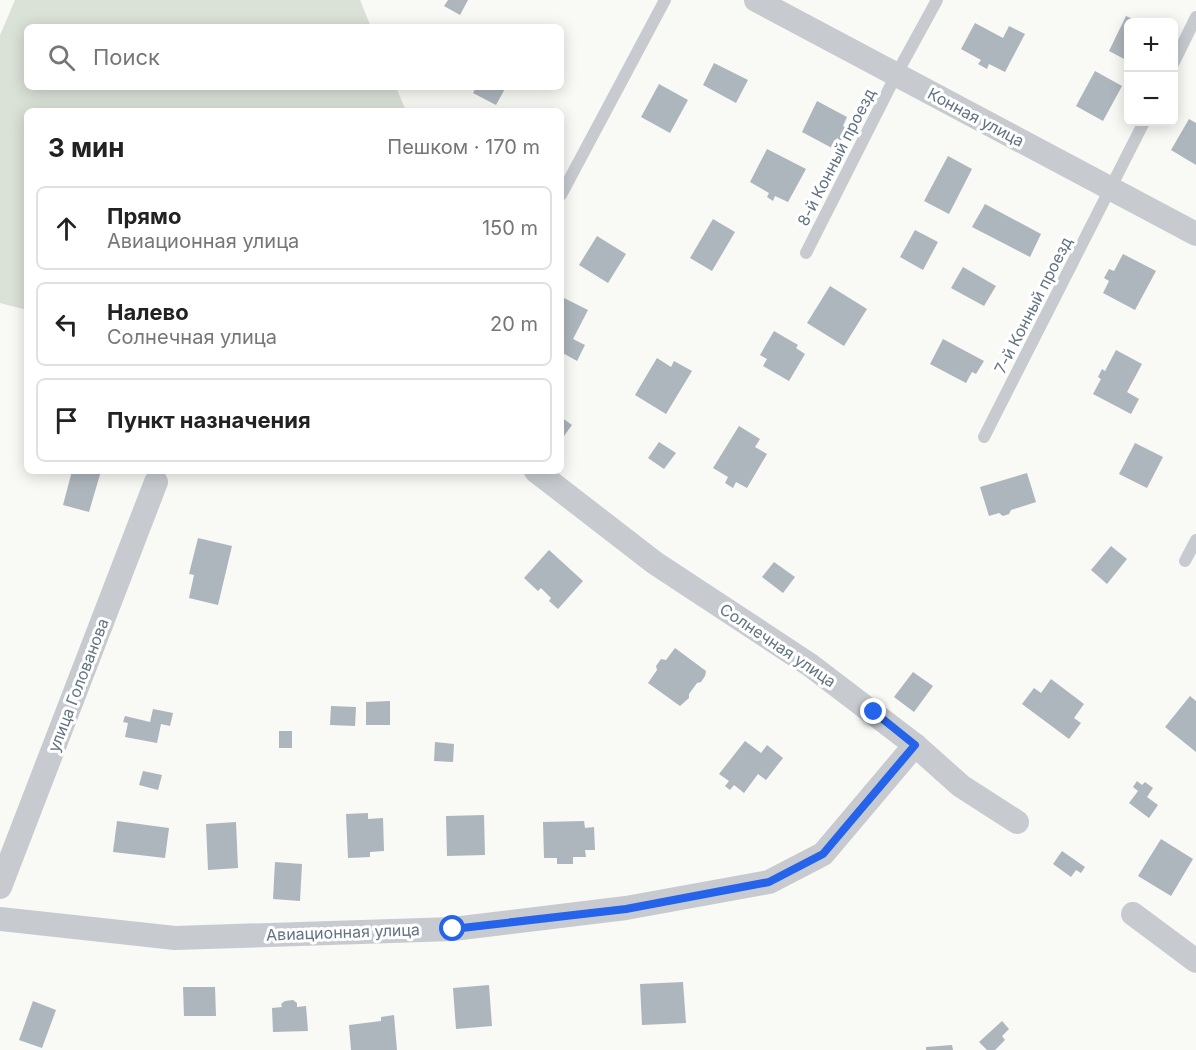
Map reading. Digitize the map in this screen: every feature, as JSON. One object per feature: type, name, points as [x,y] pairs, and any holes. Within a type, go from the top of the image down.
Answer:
[{"type":"street","name":"Конная улица","points":[[756,0],[1196,234]]},
{"type":"street","name":"Солнечная улица","points":[[540,474],[655,563],[810,665],[915,745],[961,786],[1017,822]]},
{"type":"street","name":"улица Голованова","points":[[0,887],[156,482]]},
{"type":"street","name":"Авиационная улица","points":[[0,919],[175,938],[453,929],[626,909],[769,882],[823,854],[915,745]]},
{"type":"street","points":[[1133,914],[1196,961]]},
{"type":"lane","points":[[564,189],[665,0]]},
{"type":"lane","name":"8-й Конный проезд","points":[[806,253],[937,0]]},
{"type":"lane","points":[[1178,52],[1196,16]]},
{"type":"lane","name":"7-й Конный проезд","points":[[984,437],[1142,126]]},
{"type":"lane","points":[[1185,561],[1196,540]]},
{"type":"shaded area","points":[[15,0],[360,0],[370,24],[24,24],[24,90],[397,90],[405,108],[24,108],[24,309],[0,303],[0,35]]},
{"type":"building","points":[[448,0],[468,0],[460,15],[444,6]]},
{"type":"building","points":[[1124,20],[1124,59],[1109,51]]},
{"type":"building","points":[[975,23],[1003,38],[1009,26],[1025,34],[1005,72],[989,64],[987,69],[978,64],[981,60],[961,49]]},
{"type":"building","points":[[714,63],[748,80],[736,103],[703,85]]},
{"type":"building","points":[[1095,71],[1122,86],[1103,121],[1076,106]]},
{"type":"building","points":[[659,84],[688,100],[670,133],[641,117]]},
{"type":"building","points":[[474,90],[504,90],[496,105],[473,93]]},
{"type":"building","points":[[817,101],[847,117],[843,126],[847,128],[841,141],[837,138],[832,148],[802,132]]},
{"type":"building","points":[[1189,119],[1196,123],[1196,165],[1171,150]]},
{"type":"building","points":[[767,149],[806,169],[788,202],[775,196],[773,201],[767,197],[769,193],[750,182]]},
{"type":"building","points":[[948,156],[972,169],[949,214],[924,201]]},
{"type":"building","points":[[985,204],[1041,234],[1030,257],[972,227]]},
{"type":"building","points":[[713,219],[735,232],[712,271],[690,258]]},
{"type":"building","points":[[915,230],[938,242],[923,270],[900,257]]},
{"type":"building","points":[[597,236],[626,254],[608,283],[579,265]]},
{"type":"building","points":[[1123,254],[1156,271],[1135,310],[1103,293],[1109,281],[1104,278],[1109,269],[1114,271]]},
{"type":"building","points":[[963,267],[996,286],[984,306],[951,288]]},
{"type":"building","points":[[830,286],[867,309],[844,346],[807,323]]},
{"type":"building","points":[[564,298],[588,310],[573,339],[585,345],[577,361],[564,354]]},
{"type":"building","points":[[774,331],[798,345],[796,348],[805,354],[789,381],[763,366],[767,359],[760,355]]},
{"type":"building","points":[[943,339],[984,361],[976,374],[972,372],[966,383],[930,364]]},
{"type":"building","points":[[1116,350],[1142,364],[1127,392],[1139,399],[1131,414],[1093,394],[1101,379],[1098,377],[1102,369],[1105,371]]},
{"type":"building","points":[[657,358],[671,367],[674,361],[692,371],[666,414],[635,395]]},
{"type":"building","points":[[564,419],[572,425],[564,436]]},
{"type":"building","points":[[739,426],[760,439],[755,447],[767,454],[747,488],[736,482],[733,488],[725,483],[728,477],[713,468]]},
{"type":"building","points":[[659,442],[676,453],[664,469],[648,458]]},
{"type":"building","points":[[1135,443],[1163,457],[1147,488],[1119,474]]},
{"type":"building","points":[[1027,473],[1036,502],[1011,510],[1009,514],[1003,516],[999,513],[989,516],[980,487]]},
{"type":"building","points":[[71,474],[100,474],[89,512],[63,505]]},
{"type":"building","points":[[198,538],[232,546],[218,605],[189,598],[194,575],[189,574]]},
{"type":"building","points":[[1111,546],[1127,559],[1107,584],[1091,570]]},
{"type":"building","points":[[549,550],[583,581],[558,609],[549,601],[551,598],[541,588],[538,591],[524,578]]},
{"type":"building","points":[[774,562],[795,577],[783,593],[762,577]]},
{"type":"building","points":[[675,648],[706,671],[701,682],[697,683],[689,694],[689,698],[680,706],[648,683],[661,659],[666,660]]},
{"type":"building","points":[[913,672],[933,686],[914,712],[894,697]]},
{"type":"building","points":[[1051,679],[1084,704],[1074,718],[1081,723],[1069,739],[1022,704],[1034,688],[1041,693]]},
{"type":"building","points":[[1190,696],[1196,701],[1196,752],[1165,727]]},
{"type":"building","points":[[390,701],[390,725],[366,725],[366,702]]},
{"type":"building","points":[[331,706],[356,707],[355,726],[330,725]]},
{"type":"building","points":[[153,709],[173,713],[170,726],[161,724],[157,743],[125,737],[128,723],[123,722],[125,716],[150,722]]},
{"type":"building","points":[[279,731],[292,731],[292,748],[279,748]]},
{"type":"building","points":[[745,741],[761,753],[767,745],[783,758],[766,780],[758,774],[744,793],[734,785],[730,790],[725,786],[729,781],[719,774]]},
{"type":"building","points":[[435,742],[454,744],[453,762],[434,761]]},
{"type":"building","points":[[143,771],[162,775],[158,790],[139,785]]},
{"type":"building","points":[[1137,781],[1142,785],[1145,782],[1153,788],[1147,797],[1158,805],[1149,818],[1129,803],[1138,791],[1133,787]]},
{"type":"building","points":[[368,813],[368,819],[383,818],[384,851],[370,852],[370,857],[348,858],[346,814]]},
{"type":"building","points":[[484,815],[485,855],[447,856],[446,816]]},
{"type":"building","points":[[117,821],[169,828],[165,858],[113,852]]},
{"type":"building","points":[[584,821],[585,828],[594,827],[595,850],[585,850],[586,857],[573,857],[573,864],[557,864],[557,858],[544,858],[543,822]]},
{"type":"building","points":[[236,822],[238,868],[208,870],[206,824]]},
{"type":"building","points":[[1161,839],[1193,859],[1171,896],[1138,876]]},
{"type":"building","points":[[1062,851],[1085,867],[1081,873],[1076,870],[1071,877],[1053,864]]},
{"type":"building","points":[[275,862],[302,864],[300,901],[273,899]]},
{"type":"building","points":[[683,982],[686,1023],[642,1025],[640,984]]},
{"type":"building","points":[[489,985],[492,1026],[456,1029],[453,988]]},
{"type":"building","points":[[183,987],[215,987],[216,1016],[184,1016]]},
{"type":"building","points":[[293,1000],[297,1003],[297,1007],[306,1006],[308,1031],[273,1032],[272,1008],[282,1007],[281,1004],[285,1001]]},
{"type":"building","points":[[33,1001],[56,1010],[42,1048],[19,1040]]},
{"type":"building","points":[[394,1015],[397,1050],[351,1050],[349,1025],[381,1021],[381,1017]]},
{"type":"building","points":[[1002,1021],[1009,1029],[1002,1036],[1005,1040],[995,1050],[987,1050],[979,1042]]},
{"type":"building","points":[[952,1045],[953,1050],[926,1050],[926,1047]]},
{"type":"route","points":[[453,929],[626,909],[769,882],[823,854],[915,745],[874,712]]}]
